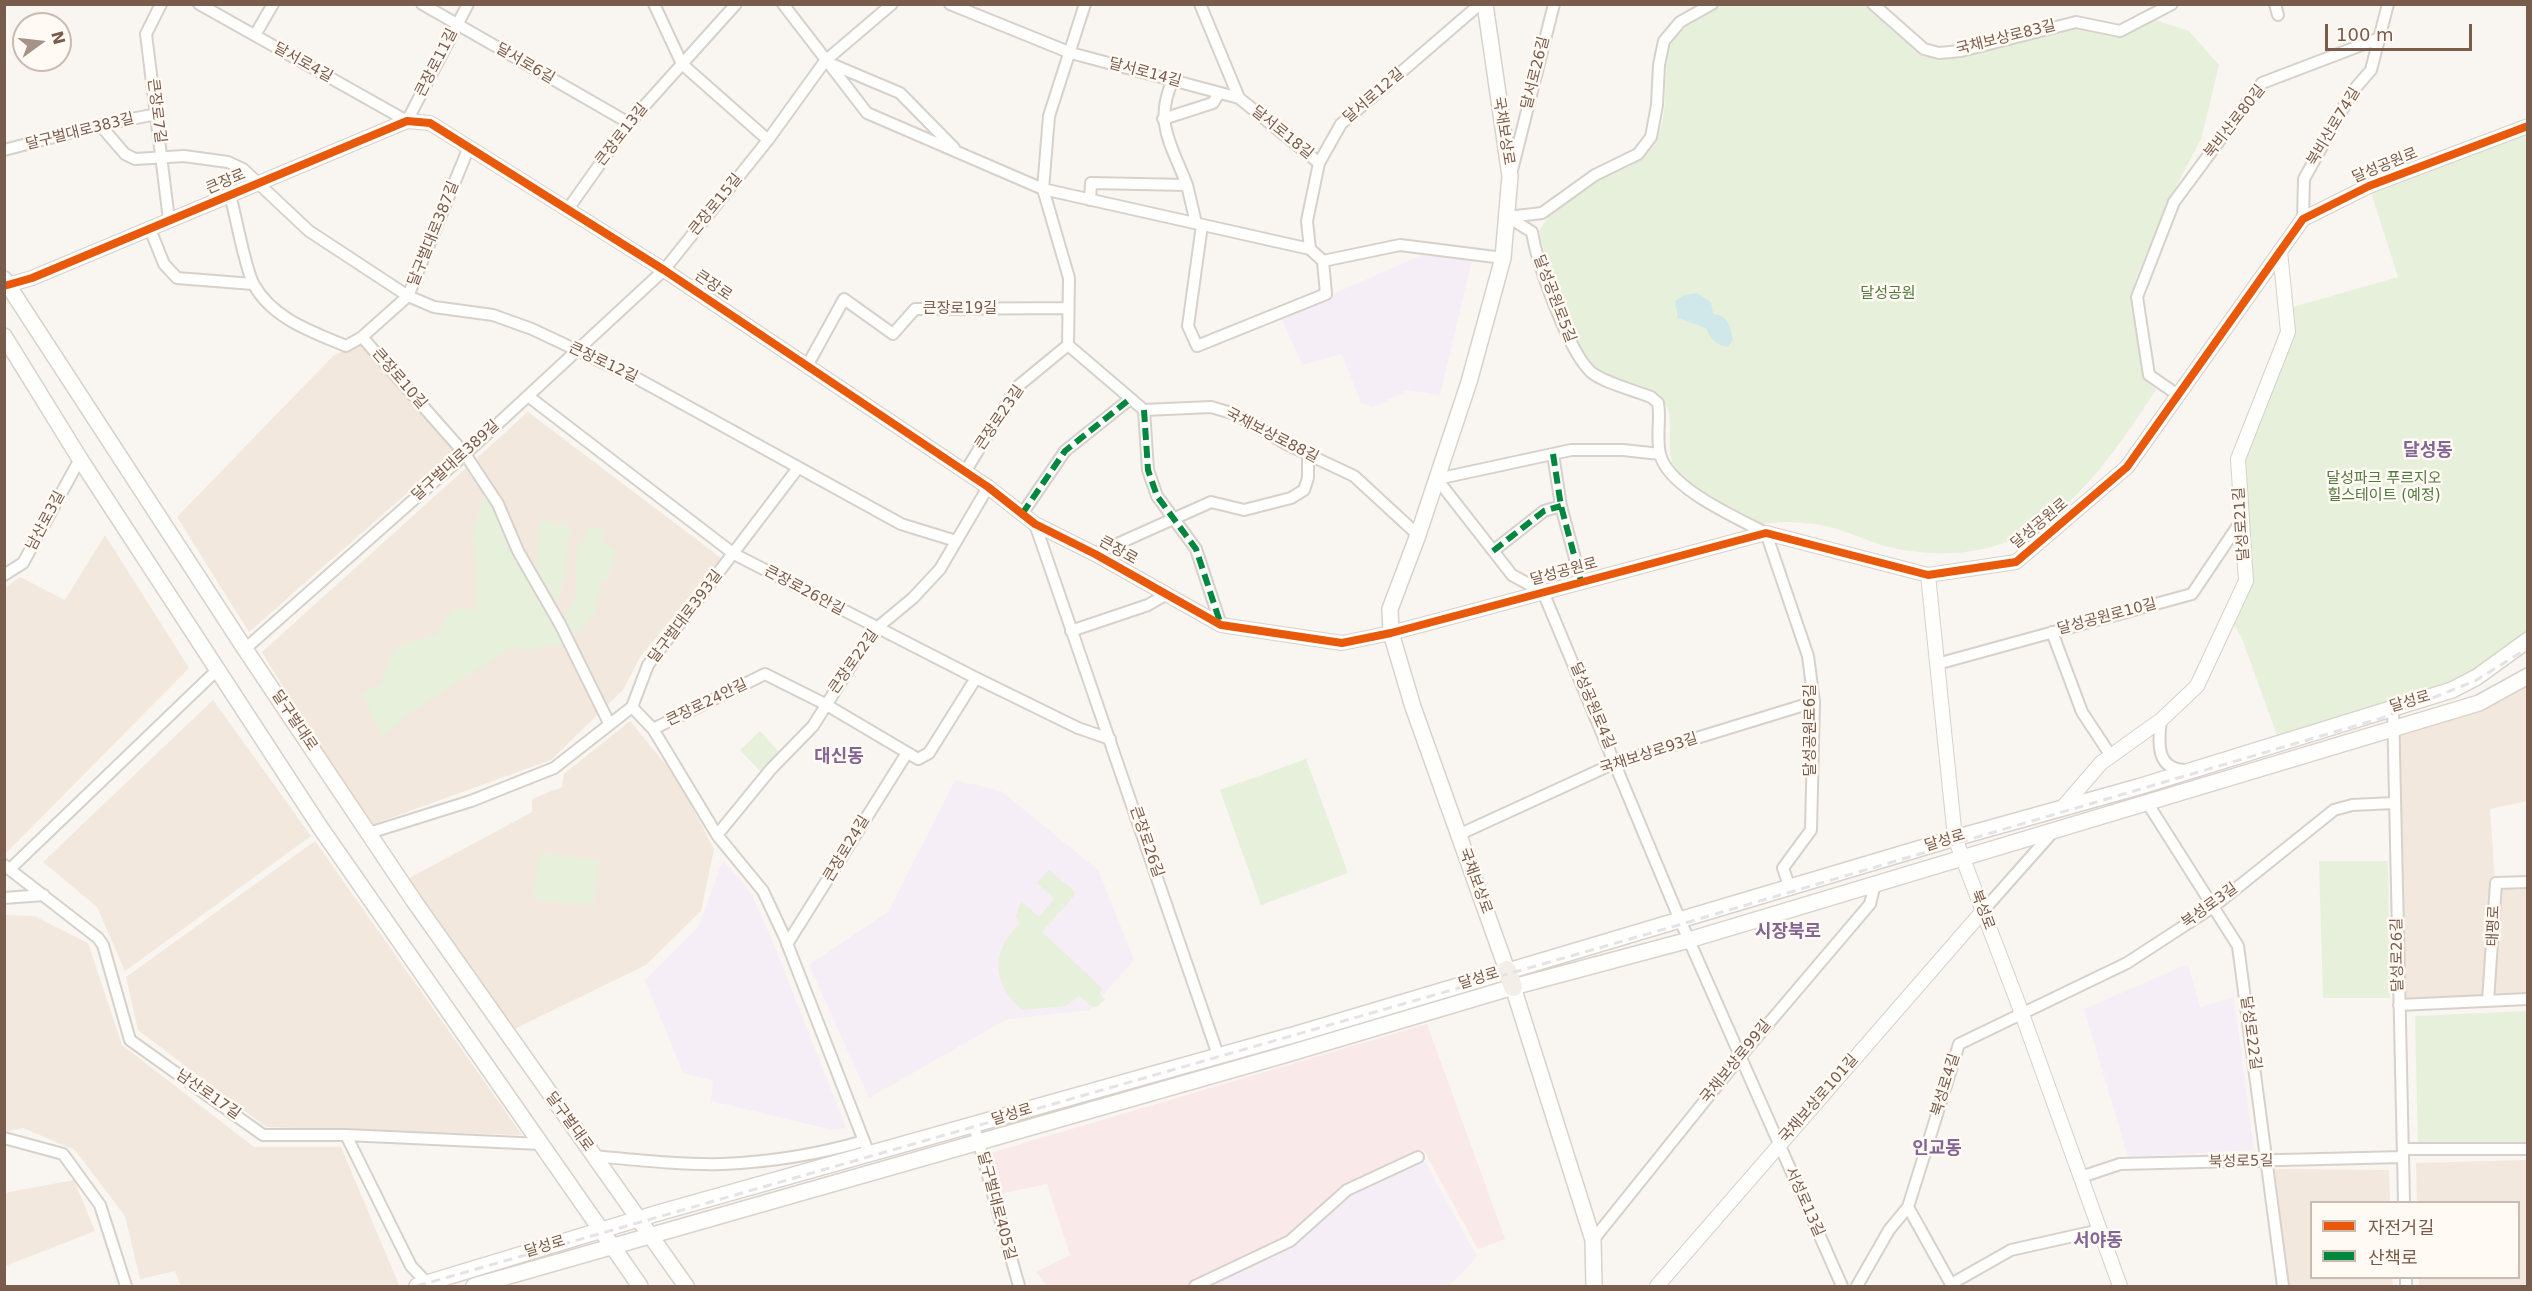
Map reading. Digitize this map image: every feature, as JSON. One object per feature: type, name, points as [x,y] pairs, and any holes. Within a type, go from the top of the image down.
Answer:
[{"type":"main road","name":"국채보상로","points":[[1485,4],[1510,176],[1503,258],[1469,382],[1418,535],[1390,609],[1391,633],[1413,707],[1510,979],[1593,1240],[1594,1287]]},
{"type":"main road","name":"달구벌대로","points":[[6,283],[245,649],[369,833],[686,1287]]},
{"type":"main road","points":[[4,336],[216,671],[326,837],[640,1287]]},
{"type":"main road","name":"달성로","points":[[424,1285],[867,1148],[976,1133],[1218,1055],[1510,979],[1680,920],[2195,769],[2452,690],[2477,677],[2528,640]]},
{"type":"main road","points":[[474,1287],[650,1235],[976,1133],[1284,1055],[1510,979],[1689,940],[1962,857],[2052,833],[2478,703],[2528,675]]},
{"type":"main road","points":[[2500,692],[2528,684]]},
{"type":"street","name":"큰장로7길","points":[[161,4],[147,34],[169,220]]},
{"type":"street","name":"달서로4길","points":[[199,4],[407,121]]},
{"type":"street","points":[[255,35],[273,4]]},
{"type":"street","name":"달서로6길","points":[[422,4],[629,123]]},
{"type":"street","name":"큰장로11길","points":[[407,121],[468,4]]},
{"type":"street","points":[[654,4],[682,64],[768,140]]},
{"type":"street","name":"큰장로13길","points":[[568,209],[629,123],[736,4]]},
{"type":"street","points":[[783,4],[867,113],[1043,189],[1090,200],[1199,224],[1310,249],[1323,261],[1326,294],[1197,346],[1188,326],[1199,224],[1187,185],[1170,146],[1163,119],[1166,94],[1173,80]]},
{"type":"street","name":"큰장로15길","points":[[664,270],[768,140],[825,61],[892,4]]},
{"type":"street","name":"달서로14길","points":[[950,4],[1071,53],[1239,98]]},
{"type":"street","points":[[1085,4],[1049,116],[1043,189],[1069,278],[1068,345],[1144,410],[1148,470],[1157,496],[1196,549],[1221,625]]},
{"type":"street","name":"달서로18길","points":[[1200,4],[1239,98],[1319,163]]},
{"type":"street","name":"달서로12길","points":[[1310,249],[1307,221],[1319,163],[1341,124],[1480,4]]},
{"type":"street","name":"달서로26길","points":[[1510,176],[1554,4]]},
{"type":"street","points":[[1508,217],[1542,213],[1595,175],[1638,154],[1651,137],[1664,41],[1680,22],[1712,4]]},
{"type":"street","name":"국채보상로83길","points":[[1873,4],[1924,49],[1939,53],[1961,51],[2076,22],[2120,31],[2172,4]]},
{"type":"street","name":"북비산로74길","points":[[2303,219],[2304,179],[2352,92],[2372,70],[2388,4]]},
{"type":"street","name":"북비산로80길","points":[[2178,395],[2149,375],[2138,297],[2174,202],[2262,83],[2380,38]]},
{"type":"street","points":[[825,61],[900,93],[958,152]]},
{"type":"street","name":"달서로14길","points":[[1163,119],[1213,103],[1219,93]]},
{"type":"street","name":"달구벌대로383길","points":[[4,150],[100,125],[157,114]]},
{"type":"street","name":"큰장로","points":[[6,283],[150,229],[407,121],[430,123],[664,270],[988,487],[1035,524],[1095,554],[1221,625],[1342,643],[1391,633]]},
{"type":"street","name":"큰장로","points":[[100,125],[125,154],[135,159],[184,156],[228,162],[243,169],[259,183]]},
{"type":"street","name":"달성공원로","points":[[1391,633],[1766,532],[1928,575],[2016,561],[2127,468],[2303,219],[2368,186],[2528,126]]},
{"type":"street","name":"달구벌대로387길","points":[[362,337],[408,296],[469,147]]},
{"type":"street","name":"큰장로12길","points":[[259,183],[268,195],[309,231],[408,296],[434,307],[493,315],[532,329],[638,379],[901,524],[956,541]]},
{"type":"street","points":[[1090,200],[1091,183],[1187,185]]},
{"type":"street","name":"큰장로10길","points":[[230,195],[253,284],[270,306],[302,327],[346,346],[362,337],[465,454],[498,504],[518,550],[560,624],[609,723]]},
{"type":"street","name":"달성공원로5길","points":[[1508,217],[1533,232],[1535,250],[1573,348],[1592,373],[1651,397],[1658,403],[1660,453]]},
{"type":"street","points":[[150,229],[164,264],[177,278],[253,284]]},
{"type":"street","points":[[1323,261],[1400,245],[1503,258]]},
{"type":"street","name":"달성로21길","points":[[2063,807],[2101,763],[2161,720],[2197,686],[2246,581],[2238,459],[2288,332],[2280,251]]},
{"type":"street","name":"달구벌대로389길","points":[[245,649],[465,454],[664,270]]},
{"type":"street","name":"큰장로19길","points":[[807,366],[844,298],[893,334],[915,309],[1068,309]]},
{"type":"street","name":"큰장로23길","points":[[965,472],[1017,387],[1068,345]]},
{"type":"street","name":"큰장로26안길","points":[[528,396],[734,554],[876,629],[1078,728],[1110,739]]},
{"type":"street","points":[[1022,514],[1065,451],[1130,399]]},
{"type":"street","name":"국채보상로88길","points":[[1144,410],[1211,407],[1235,414],[1354,476],[1418,535]]},
{"type":"street","points":[[1437,479],[1571,450],[1660,453],[1666,466],[1684,486],[1712,505],[1766,532]]},
{"type":"street","points":[[1095,554],[1211,502],[1244,510],[1291,498],[1304,490],[1308,478],[1308,454]]},
{"type":"street","name":"달성공원로","points":[[1553,454],[1561,506],[1581,581]]},
{"type":"street","name":"남산로3길","points":[[5,572],[23,563],[80,459]]},
{"type":"street","name":"달구벌대로393길","points":[[632,707],[648,664],[798,468]]},
{"type":"street","name":"달성공원로","points":[[1437,479],[1512,575],[1543,592]]},
{"type":"street","name":"큰장로22길","points":[[717,835],[771,769],[813,726],[825,704],[876,629],[913,598],[940,569],[988,487]]},
{"type":"street","points":[[1493,551],[1544,512],[1561,506]]},
{"type":"street","name":"달성공원로10길","points":[[1937,664],[2192,594],[2241,521]]},
{"type":"street","name":"큰장로26길","points":[[1035,524],[1218,1055]]},
{"type":"street","name":"달성공원로6길","points":[[1766,532],[1808,656],[1814,702],[1809,801],[1811,830],[1783,868],[1790,888]]},
{"type":"street","name":"북성로","points":[[1928,575],[1955,838],[2023,1015],[2121,1287]]},
{"type":"street","name":"달성공원로4길","points":[[1543,592],[1680,920]]},
{"type":"street","points":[[1071,631],[1148,605],[1167,594]]},
{"type":"street","points":[[2052,633],[2082,712],[2111,756]]},
{"type":"street","points":[[7,867],[216,671]]},
{"type":"street","name":"큰장로24안길","points":[[653,729],[765,674],[825,704],[918,759],[929,753],[976,678]]},
{"type":"street","name":"국채보상로93길","points":[[1458,835],[1616,763],[1814,702]]},
{"type":"street","points":[[369,833],[471,801],[554,768],[632,707],[653,729],[717,835],[763,891],[787,944],[867,1148]]},
{"type":"street","name":"달성로26길","points":[[2393,707],[2404,1201]]},
{"type":"street","points":[[2161,720],[2159,745],[2165,763],[2172,769],[2195,769]]},
{"type":"street","name":"큰장로24길","points":[[787,944],[907,753]]},
{"type":"street","name":"북성로3길","points":[[2023,1015],[2127,963],[2213,907],[2334,810],[2352,805],[2394,803]]},
{"type":"street","name":"달성로22길","points":[[2148,804],[2238,946],[2283,1287]]},
{"type":"street","points":[[1982,912],[2052,833]]},
{"type":"street","name":"남산로17길","points":[[7,867],[98,938],[103,945],[130,1040],[263,1135],[346,1135]]},
{"type":"street","name":"태평로","points":[[2488,1000],[2496,883],[2528,882]]},
{"type":"street","name":"국채보상로99길","points":[[1593,1240],[1740,1057],[1870,904],[1875,884]]},
{"type":"street","points":[[4,897],[44,896]]},
{"type":"street","name":"국채보상로101길","points":[[1657,1287],[1982,912]]},
{"type":"street","name":"서성로13길","points":[[1680,920],[1842,1287]]},
{"type":"street","points":[[2399,1005],[2528,999]]},
{"type":"street","name":"북성로4길","points":[[1857,1287],[1889,1230],[1908,1207],[1959,1044],[2023,1015]]},
{"type":"street","name":"달구벌대로405길","points":[[976,1133],[1015,1286]]},
{"type":"street","points":[[424,1285],[411,1266],[346,1135],[541,1144]]},
{"type":"street","points":[[4,1138],[63,1154],[100,1205],[126,1287]]},
{"type":"street","name":"달구벌대로","points":[[594,1156],[723,1164],[840,1148],[867,1148]]},
{"type":"street","name":"북성로5길","points":[[2081,1177],[2120,1164],[2266,1161],[2528,1149]]},
{"type":"street","points":[[1195,1287],[1290,1241],[1347,1190],[1418,1157]]},
{"type":"street","points":[[1908,1207],[1952,1285],[2011,1250],[2100,1230]]},
{"type":"shaded area","points":[[1422,255],[1472,260],[1440,395],[1408,390],[1373,407],[1361,403],[1342,354],[1302,365],[1281,317]]},
{"type":"shaded area","points":[[361,344],[455,451],[249,632],[177,517],[334,355]]},
{"type":"shaded area","points":[[528,412],[721,558],[640,657],[623,690],[551,760],[368,826],[262,652]]},
{"type":"shaded area","points":[[105,535],[189,668],[6,853],[5,588],[20,577],[65,600]]},
{"type":"shaded area","points":[[2527,682],[2527,801],[2490,809],[2495,883],[2527,882],[2527,999],[2399,1005],[2393,730]]},
{"type":"shaded area","points":[[213,700],[311,836],[125,971],[97,907],[43,862]]},
{"type":"shaded area","points":[[630,721],[676,777],[714,849],[701,911],[646,965],[506,1033],[406,880],[532,812],[532,799],[562,787],[564,774]]},
{"type":"shaded area","points":[[955,780],[1001,791],[1098,870],[1134,960],[1090,1010],[1007,1019],[869,1098],[809,965],[888,912]]},
{"type":"shaded area","points":[[315,841],[522,1135],[266,1127],[138,1030],[126,977]]},
{"type":"shaded area","points":[[723,860],[751,893],[773,942],[846,1128],[833,1130],[711,1101],[713,1081],[683,1073],[645,980],[699,926]]},
{"type":"shaded area","points":[[5,915],[34,916],[88,943],[122,1045],[254,1147],[341,1147],[399,1285],[181,1286],[175,1271],[140,1279],[125,1216],[75,1150],[23,1128],[5,1132]]},
{"type":"shaded area","points":[[2188,964],[2200,1007],[2234,997],[2254,1150],[2128,1157],[2084,1009]]},
{"type":"shaded area","points":[[1427,1024],[1505,1239],[1478,1249],[1423,1149],[1384,1168],[1289,1238],[1190,1286],[1047,1286],[1036,1272],[1070,1255],[1047,1184],[999,1194],[987,1154]]},
{"type":"shaded area","points":[[1423,1158],[1477,1257],[1449,1286],[1205,1286],[1350,1192]]},
{"type":"shaded area","points":[[2527,1160],[2527,1286],[2419,1286],[2419,1279],[2520,1279],[2520,1201],[2417,1201],[2416,1163]]},
{"type":"shaded area","points":[[2275,1169],[2389,1170],[2390,1201],[2310,1201],[2310,1279],[2392,1279],[2393,1286],[2288,1286]]},
{"type":"shaded area","points":[[74,1180],[95,1231],[5,1266],[5,1193]]},
{"type":"green space","name":"달성공원","points":[[1723,5],[1866,5],[1922,56],[1947,59],[2069,27],[2127,31],[2155,20],[2189,31],[2219,65],[2201,139],[2168,202],[2136,278],[2131,307],[2145,378],[2156,390],[2132,426],[2082,489],[2054,515],[2023,534],[1989,548],[1949,553],[1893,548],[1815,524],[1762,523],[1754,520],[1704,492],[1677,471],[1670,452],[1669,411],[1658,395],[1643,387],[1602,374],[1587,360],[1578,345],[1554,283],[1539,231],[1553,212],[1570,196],[1593,182],[1634,163],[1651,150],[1663,120],[1670,46],[1679,31],[1696,17]]},
{"type":"green space","name":"달성파크 푸르지오 힐스테이트 (예정)","points":[[2527,126],[2527,640],[2477,677],[2280,743],[2241,636],[2233,624],[2246,581],[2238,464],[2288,332],[2286,309],[2398,277],[2369,186]]},
{"type":"green space","points":[[486,486],[537,583],[539,520],[571,528],[561,592],[552,610],[560,624],[576,597],[577,544],[583,543],[589,527],[605,530],[602,544],[615,549],[608,580],[602,579],[594,615],[570,643],[524,650],[512,647],[409,714],[383,737],[361,694],[381,684],[389,661],[398,648],[434,636],[453,609],[479,609],[475,603],[477,574],[472,538]]},
{"type":"green space","points":[[760,731],[780,753],[761,772],[740,750]]},
{"type":"green space","points":[[1306,759],[1348,873],[1261,905],[1220,790]]},
{"type":"green space","points":[[539,853],[598,860],[593,906],[533,899]]},
{"type":"green space","points":[[2319,861],[2388,861],[2390,998],[2323,998]]},
{"type":"green space","points":[[1049,870],[1074,891],[1074,896],[1042,932],[1103,989],[1099,994],[1105,999],[1097,1007],[1091,1006],[1079,996],[1066,1006],[1023,1010],[1010,998],[1001,982],[998,964],[1000,955],[1006,939],[1020,922],[1016,917],[1021,901],[1039,917],[1054,899],[1037,883]]},
{"type":"green space","points":[[2527,1011],[2527,1144],[2418,1145],[2415,1016]]},
{"type":"water","points":[[1697,293],[1711,302],[1713,314],[1722,316],[1728,322],[1733,339],[1728,347],[1714,341],[1706,328],[1678,318],[1675,301],[1684,295]]},
{"type":"railway","points":[[417,1286],[1658,931],[2382,718],[2475,681],[2528,648]]},
{"type":"marked path","points":[[1022,514],[1065,451],[1130,399]]},
{"type":"marked path","points":[[1144,410],[1148,470],[1157,496],[1196,549],[1221,625]]},
{"type":"marked path","points":[[1553,454],[1561,506],[1581,581]]},
{"type":"marked path","points":[[1493,551],[1544,511],[1561,506]]},
{"type":"cycle path","points":[[4,286],[32,278],[407,121],[430,123],[664,270],[988,487],[1035,524],[1095,554],[1221,625],[1342,643],[1391,633],[1766,533],[1928,575],[2016,562],[2127,467],[2303,219],[2369,186],[2528,126]]},
{"type":"district","name":"달성동","points":[[2428,451]]},
{"type":"district","name":"대신동","points":[[839,757]]},
{"type":"district","name":"시장북로","points":[[1788,932]]},
{"type":"district","name":"인교동","points":[[1937,1149]]},
{"type":"district","name":"서야동","points":[[2098,1241]]}]
